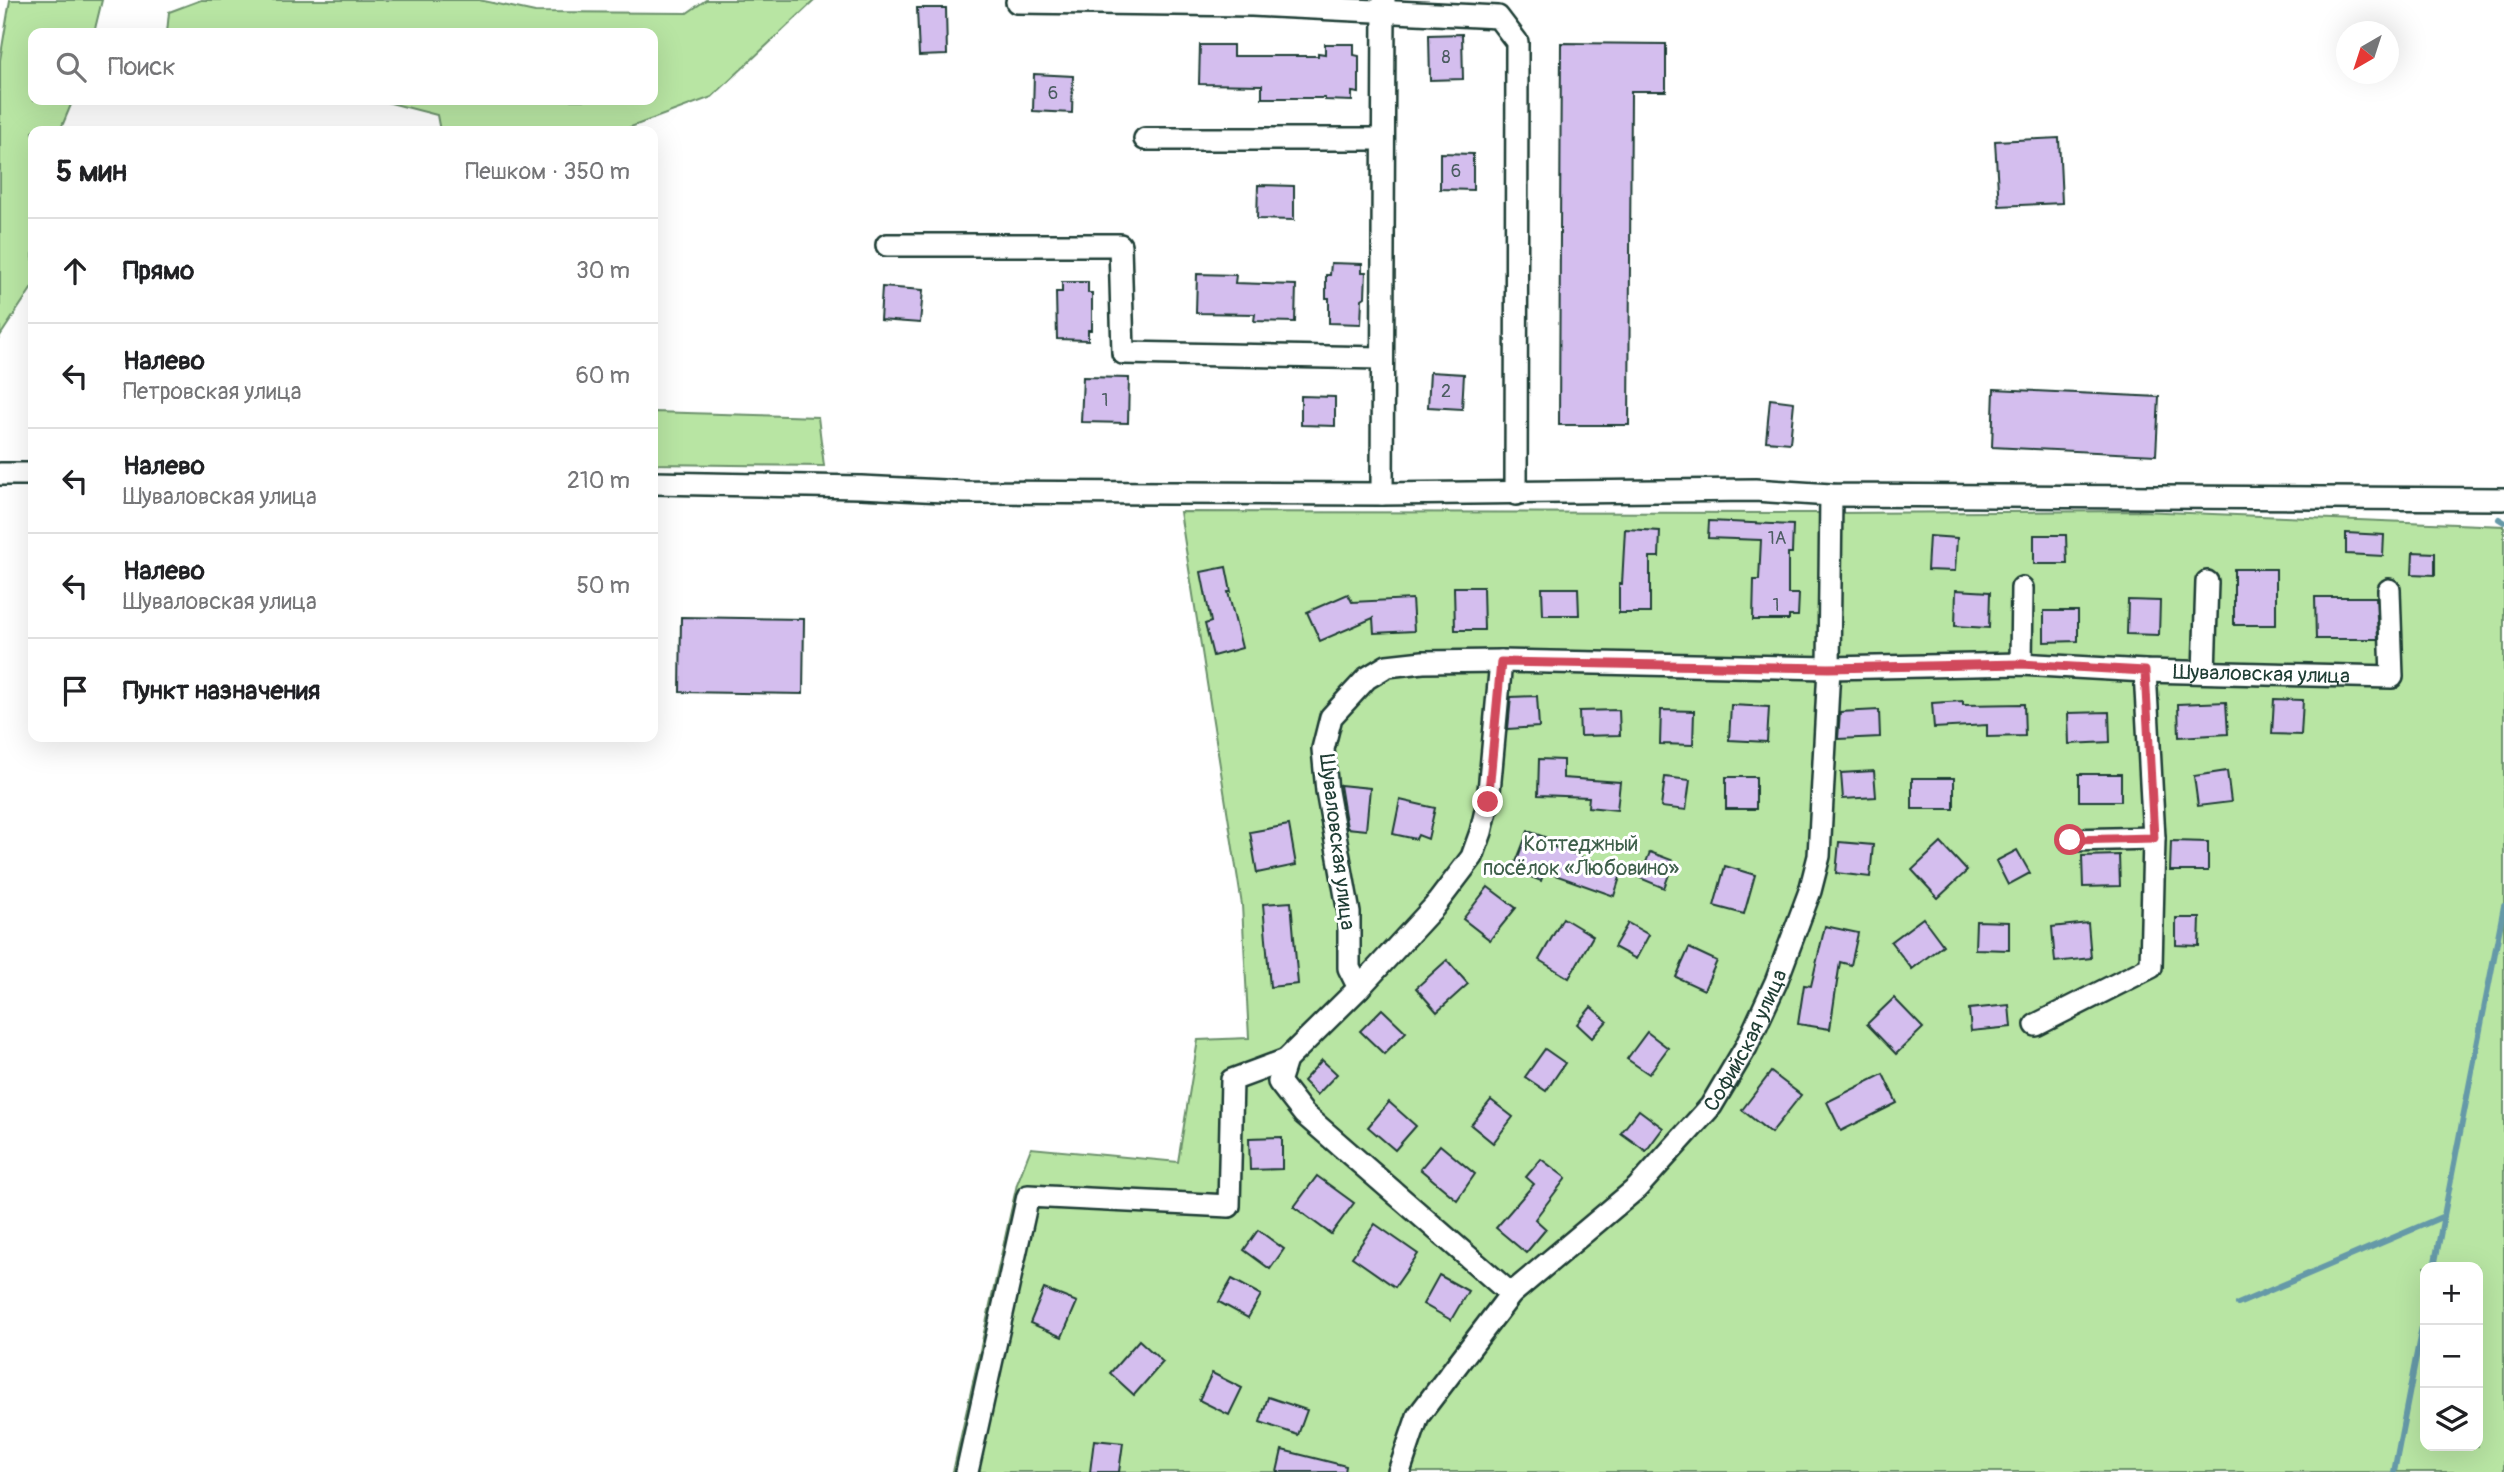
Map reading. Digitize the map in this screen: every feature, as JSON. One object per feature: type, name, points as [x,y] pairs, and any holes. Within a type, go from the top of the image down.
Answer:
[{"type":"street","points":[[1017,2],[1384,5],[1498,17],[1517,42],[1516,494]]},
{"type":"street","points":[[1382,494],[1384,5]]},
{"type":"street","points":[[1145,139],[1383,139]]},
{"type":"street","points":[[887,245],[1120,245],[1123,353],[1382,358]]},
{"type":"street","points":[[0,474],[28,474]]},
{"type":"street","points":[[658,483],[964,492],[1516,494],[1755,491],[1831,495],[2504,499]]},
{"type":"street","name":"Софийская улица","points":[[1399,1472],[1418,1416],[1511,1294],[1637,1188],[1711,1106],[1746,1047],[1776,982],[1811,891],[1819,856],[1829,668],[1831,495]]},
{"type":"street","points":[[2204,672],[2207,582]]},
{"type":"street","points":[[2021,664],[2022,588]]},
{"type":"street","name":"Шуваловская улица","points":[[1359,988],[1349,968],[1349,912],[1327,791],[1323,749],[1331,717],[1367,678],[1387,666],[1423,662],[1829,668],[2021,664],[2145,671],[2392,677],[2389,590]]},
{"type":"street","points":[[967,1472],[1028,1196],[1229,1206],[1231,1080],[1286,1060],[1359,988],[1434,907],[1472,857],[1488,802],[1501,662]]},
{"type":"street","points":[[2036,1025],[2151,967],[2154,838],[2145,671]]},
{"type":"street","points":[[2070,840],[2154,838]]},
{"type":"street","points":[[1286,1060],[1279,1082],[1304,1114],[1511,1294]]},
{"type":"green space","points":[[10,0],[102,0],[95,28],[28,28],[28,105],[71,105],[62,126],[28,126],[28,294],[0,336],[0,60]]},
{"type":"green space","points":[[201,0],[479,0],[535,12],[687,13],[706,0],[815,0],[712,97],[634,126],[439,126],[437,115],[398,105],[658,105],[658,28],[167,28],[169,12]]},
{"type":"green space","points":[[658,412],[818,417],[824,466],[658,464]]},
{"type":"green space","name":"Коттеджный посёлок «Любовино»","points":[[2141,511],[2504,526],[2504,1472],[953,1472],[1017,1184],[1031,1148],[1178,1162],[1198,1040],[1249,1038],[1242,905],[1180,512]]},
{"type":"building","points":[[917,8],[946,8],[947,55],[919,56]]},
{"type":"building","points":[[1462,34],[1463,79],[1430,80],[1429,35]]},
{"type":"building","points":[[1561,43],[1666,44],[1666,91],[1631,91],[1629,425],[1559,425]]},
{"type":"building","points":[[1325,44],[1354,44],[1354,55],[1359,56],[1359,93],[1352,92],[1352,101],[1262,98],[1262,85],[1199,84],[1200,45],[1233,45],[1233,56],[1318,56],[1318,53],[1325,54]]},
{"type":"building","points":[[1034,74],[1073,76],[1072,113],[1033,111]]},
{"type":"building","points":[[2059,138],[2062,203],[1999,206],[1995,141]]},
{"type":"building","points":[[1440,153],[1473,154],[1473,190],[1440,189]]},
{"type":"building","points":[[1258,185],[1294,186],[1294,220],[1257,219]]},
{"type":"building","points":[[1331,263],[1362,264],[1362,272],[1366,272],[1361,324],[1329,323],[1326,275],[1330,275]]},
{"type":"building","points":[[1197,274],[1236,275],[1235,283],[1296,285],[1295,322],[1254,321],[1255,314],[1196,313]]},
{"type":"building","points":[[1062,282],[1088,282],[1088,293],[1092,293],[1092,330],[1088,330],[1088,340],[1057,339],[1056,292],[1062,292]]},
{"type":"building","points":[[882,287],[923,290],[920,323],[880,320]]},
{"type":"building","points":[[1430,372],[1464,374],[1462,409],[1428,407]]},
{"type":"building","points":[[1083,377],[1129,378],[1128,423],[1081,422]]},
{"type":"building","points":[[1994,389],[2159,397],[2156,455],[1992,447]]},
{"type":"building","points":[[1301,396],[1335,397],[1335,426],[1301,425]]},
{"type":"building","points":[[1770,399],[1794,402],[1790,443],[1766,441]]},
{"type":"building","points":[[1709,521],[1793,525],[1792,553],[1788,553],[1788,594],[1799,594],[1798,616],[1789,616],[1789,620],[1753,620],[1754,580],[1759,580],[1761,540],[1708,538]]},
{"type":"building","points":[[1625,529],[1660,531],[1659,557],[1650,557],[1650,613],[1619,613]]},
{"type":"building","points":[[2346,533],[2384,535],[2383,556],[2346,554]]},
{"type":"building","points":[[2034,535],[2066,535],[2067,564],[2034,564]]},
{"type":"building","points":[[1929,536],[1957,538],[1955,571],[1927,570]]},
{"type":"building","points":[[2413,552],[2435,553],[2435,575],[2412,574]]},
{"type":"building","points":[[1226,567],[1231,592],[1228,592],[1242,648],[1213,656],[1205,624],[1211,622],[1201,572]]},
{"type":"building","points":[[2234,569],[2276,569],[2276,625],[2234,625]]},
{"type":"building","points":[[1454,587],[1483,587],[1484,630],[1455,630]]},
{"type":"building","points":[[1542,588],[1578,588],[1579,615],[1543,615]]},
{"type":"building","points":[[1956,590],[1990,592],[1989,628],[1955,626]]},
{"type":"building","points":[[1348,594],[1352,602],[1412,599],[1414,631],[1374,633],[1373,618],[1320,641],[1307,612]]},
{"type":"building","points":[[2315,597],[2376,597],[2378,639],[2316,639]]},
{"type":"building","points":[[2128,600],[2160,601],[2159,635],[2127,634]]},
{"type":"building","points":[[2044,611],[2078,611],[2078,641],[2044,642]]},
{"type":"building","points":[[681,617],[804,619],[803,694],[680,692]]},
{"type":"building","points":[[1537,696],[1539,727],[1508,729],[1511,697]]},
{"type":"building","points":[[2274,699],[2303,700],[2301,735],[2272,734]]},
{"type":"building","points":[[1963,701],[1963,705],[2024,704],[2025,736],[1987,737],[1987,725],[1934,728],[1932,703]]},
{"type":"building","points":[[2226,702],[2228,734],[2179,737],[2178,704]]},
{"type":"building","points":[[1731,705],[1769,707],[1767,742],[1729,740]]},
{"type":"building","points":[[1619,710],[1620,735],[1580,736],[1579,711]]},
{"type":"building","points":[[1661,710],[1694,711],[1693,745],[1660,744]]},
{"type":"building","points":[[1879,710],[1880,737],[1838,739],[1840,712]]},
{"type":"building","points":[[2109,712],[2110,742],[2069,744],[2068,713]]},
{"type":"building","points":[[1539,759],[1563,760],[1563,778],[1620,782],[1617,810],[1588,807],[1589,797],[1538,795]]},
{"type":"building","points":[[1874,771],[1876,797],[1843,799],[1841,773]]},
{"type":"building","points":[[2227,771],[2231,802],[2198,806],[2194,776]]},
{"type":"building","points":[[2079,774],[2121,774],[2121,801],[2079,801]]},
{"type":"building","points":[[1665,777],[1690,780],[1686,810],[1661,807]]},
{"type":"building","points":[[1726,777],[1756,777],[1756,809],[1726,809]]},
{"type":"building","points":[[1912,778],[1954,778],[1954,809],[1912,809]]},
{"type":"building","points":[[1340,785],[1370,788],[1366,830],[1347,828]]},
{"type":"building","points":[[1400,800],[1435,808],[1428,839],[1418,835],[1416,839],[1393,834]]},
{"type":"building","points":[[1289,825],[1296,865],[1257,873],[1250,832]]},
{"type":"building","points":[[1528,831],[1555,841],[1554,847],[1622,871],[1614,896],[1544,871],[1541,881],[1513,870]]},
{"type":"building","points":[[2171,841],[2208,842],[2208,871],[2170,871]]},
{"type":"building","points":[[1839,842],[1873,845],[1870,877],[1836,873]]},
{"type":"building","points":[[1941,843],[1967,871],[1938,898],[1912,870]]},
{"type":"building","points":[[2017,850],[2030,873],[2008,885],[1996,861]]},
{"type":"building","points":[[1650,852],[1674,861],[1664,888],[1640,878]]},
{"type":"building","points":[[2119,855],[2120,886],[2083,887],[2082,856]]},
{"type":"building","points":[[1725,866],[1755,875],[1744,914],[1714,906]]},
{"type":"building","points":[[1488,887],[1516,908],[1490,940],[1463,919]]},
{"type":"building","points":[[1291,902],[1298,984],[1270,987],[1263,904]]},
{"type":"building","points":[[1563,918],[1593,936],[1569,978],[1539,960]]},
{"type":"building","points":[[1923,918],[1943,945],[1912,969],[1891,942]]},
{"type":"building","points":[[2176,918],[2200,918],[2199,946],[2176,945]]},
{"type":"building","points":[[1976,921],[2009,922],[2009,950],[1975,949]]},
{"type":"building","points":[[1628,923],[1649,935],[1636,959],[1614,947]]},
{"type":"building","points":[[2088,923],[2091,958],[2055,962],[2052,927]]},
{"type":"building","points":[[1825,926],[1858,933],[1851,965],[1840,962],[1830,1029],[1798,1024],[1804,985],[1811,986]]},
{"type":"building","points":[[1689,948],[1717,961],[1704,990],[1676,977]]},
{"type":"building","points":[[1447,960],[1468,984],[1437,1012],[1416,988]]},
{"type":"building","points":[[1894,998],[1923,1028],[1896,1054],[1867,1024]]},
{"type":"building","points":[[2009,1005],[2011,1027],[1971,1031],[1969,1009]]},
{"type":"building","points":[[1591,1007],[1607,1021],[1592,1038],[1577,1024]]},
{"type":"building","points":[[1382,1009],[1406,1032],[1384,1054],[1360,1031]]},
{"type":"building","points":[[1647,1032],[1668,1048],[1649,1074],[1627,1059]]},
{"type":"building","points":[[1545,1049],[1565,1063],[1546,1091],[1525,1077]]},
{"type":"building","points":[[1322,1060],[1337,1074],[1317,1095],[1303,1081]]},
{"type":"building","points":[[1771,1072],[1801,1095],[1771,1133],[1742,1110]]},
{"type":"building","points":[[1883,1074],[1897,1103],[1841,1131],[1827,1102]]},
{"type":"building","points":[[1491,1100],[1513,1117],[1493,1143],[1471,1125]]},
{"type":"building","points":[[1389,1102],[1416,1126],[1395,1150],[1368,1127]]},
{"type":"building","points":[[1639,1110],[1663,1128],[1646,1151],[1621,1133]]},
{"type":"building","points":[[1282,1137],[1282,1169],[1250,1170],[1249,1138]]},
{"type":"building","points":[[1440,1145],[1475,1174],[1457,1200],[1420,1169]]},
{"type":"building","points":[[1541,1159],[1566,1178],[1535,1219],[1546,1229],[1526,1253],[1496,1228],[1534,1184],[1526,1177]]},
{"type":"building","points":[[1317,1176],[1354,1203],[1331,1234],[1294,1207]]},
{"type":"building","points":[[1375,1224],[1418,1254],[1395,1287],[1352,1257]]},
{"type":"building","points":[[1258,1230],[1284,1249],[1270,1269],[1244,1250]]},
{"type":"building","points":[[1439,1275],[1468,1291],[1451,1320],[1423,1304]]},
{"type":"building","points":[[1232,1279],[1261,1295],[1248,1318],[1219,1302]]},
{"type":"building","points":[[1044,1289],[1077,1302],[1062,1337],[1030,1323]]},
{"type":"building","points":[[1139,1340],[1163,1362],[1134,1395],[1110,1373]]},
{"type":"building","points":[[1212,1373],[1242,1388],[1229,1415],[1199,1400]]},
{"type":"building","points":[[1268,1397],[1307,1410],[1298,1435],[1260,1422]]},
{"type":"building","points":[[1094,1440],[1123,1443],[1119,1472],[1090,1472]]},
{"type":"building","points":[[1282,1450],[1346,1466],[1345,1472],[1277,1472]]},
{"type":"waterway","points":[[2499,519],[2504,522]]},
{"type":"waterway","points":[[2435,1262],[2504,906]]},
{"type":"waterway","points":[[2238,1304],[2444,1216]]},
{"type":"waterway","points":[[2394,1472],[2422,1325]]},
{"type":"route","points":[[1488,802],[1501,662],[1829,668],[2021,664],[2145,671],[2154,838],[2070,840]]}]
